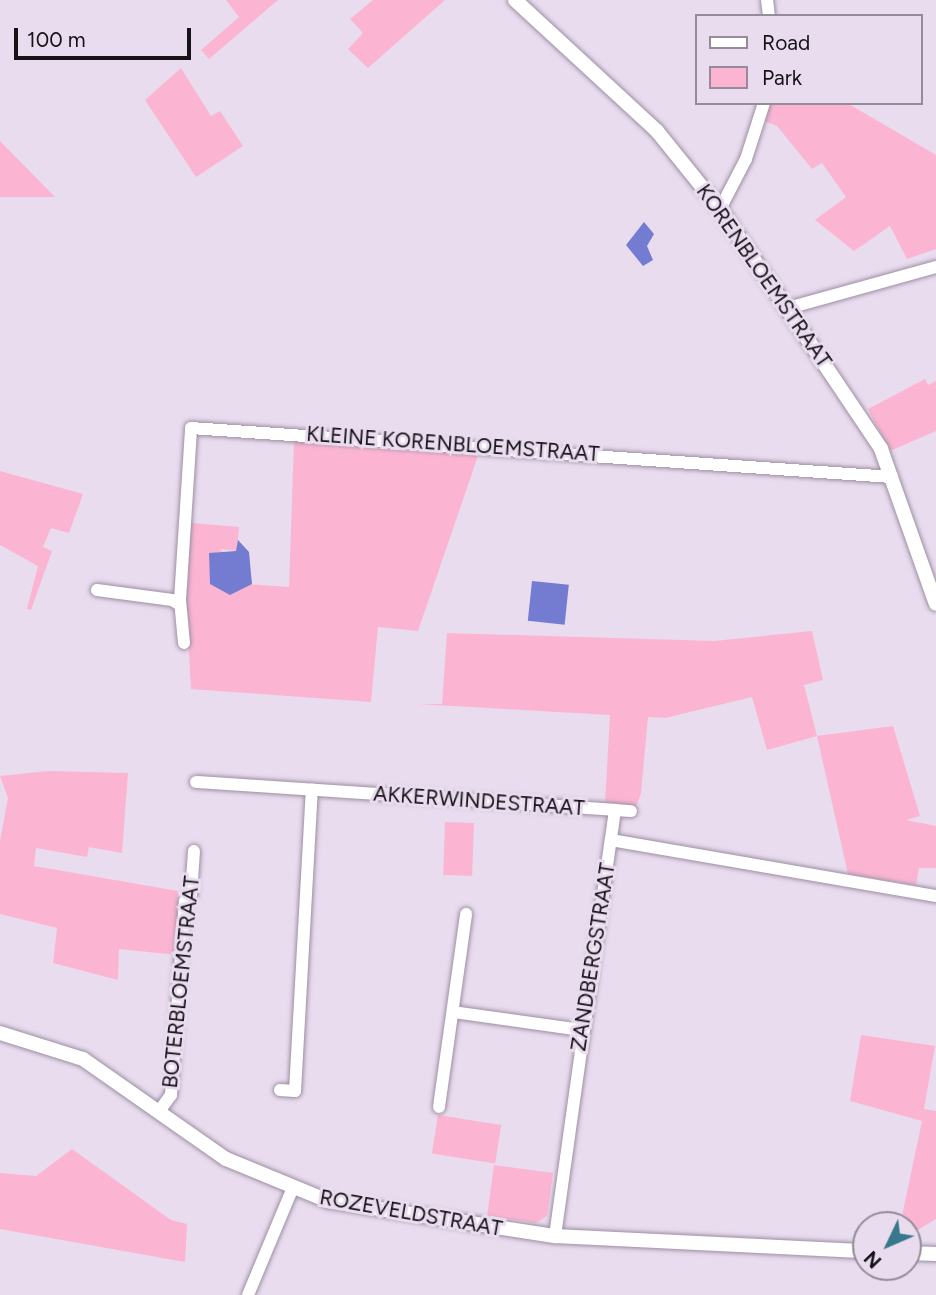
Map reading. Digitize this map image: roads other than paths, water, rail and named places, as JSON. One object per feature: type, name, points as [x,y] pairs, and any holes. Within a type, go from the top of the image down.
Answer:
[{"type":"street","name":"KORENBLOEMSTRAAT","points":[[515,0],[657,131],[720,209],[864,420],[892,477],[936,604]]},
{"type":"street","points":[[720,209],[747,159],[763,105]]},
{"type":"street","points":[[788,308],[936,267]]},
{"type":"street","name":"KLEINE KORENBLOEMSTRAAT","points":[[180,605],[191,428],[470,444],[892,477]]},
{"type":"street","points":[[97,590],[172,600],[180,605],[184,643]]},
{"type":"street","name":"AKKERWINDESTRAAT","points":[[197,782],[615,810],[611,840]]},
{"type":"street","points":[[280,1090],[295,1091],[312,789]]},
{"type":"street","points":[[615,810],[631,811]]},
{"type":"street","name":"ZANDBERGSTRAAT","points":[[555,1236],[582,1030],[611,840],[936,896]]},
{"type":"street","name":"BOTERBLOEMSTRAAT","points":[[160,1110],[172,1095],[185,902],[191,894],[194,851]]},
{"type":"street","points":[[439,1107],[466,914]]},
{"type":"street","points":[[453,1012],[582,1030]]},
{"type":"street","name":"ROZEVELDSTRAAT","points":[[0,1033],[83,1059],[160,1110],[226,1159],[292,1189],[422,1219],[555,1236],[852,1250]]},
{"type":"street","points":[[248,1295],[292,1189]]},
{"type":"water","points":[[644,222],[654,234],[647,246],[653,260],[643,266],[626,245]]},
{"type":"water","points":[[238,540],[249,552],[252,584],[230,595],[210,584],[209,553],[236,551]]},
{"type":"water","points":[[532,581],[569,585],[565,625],[528,621]]}]
